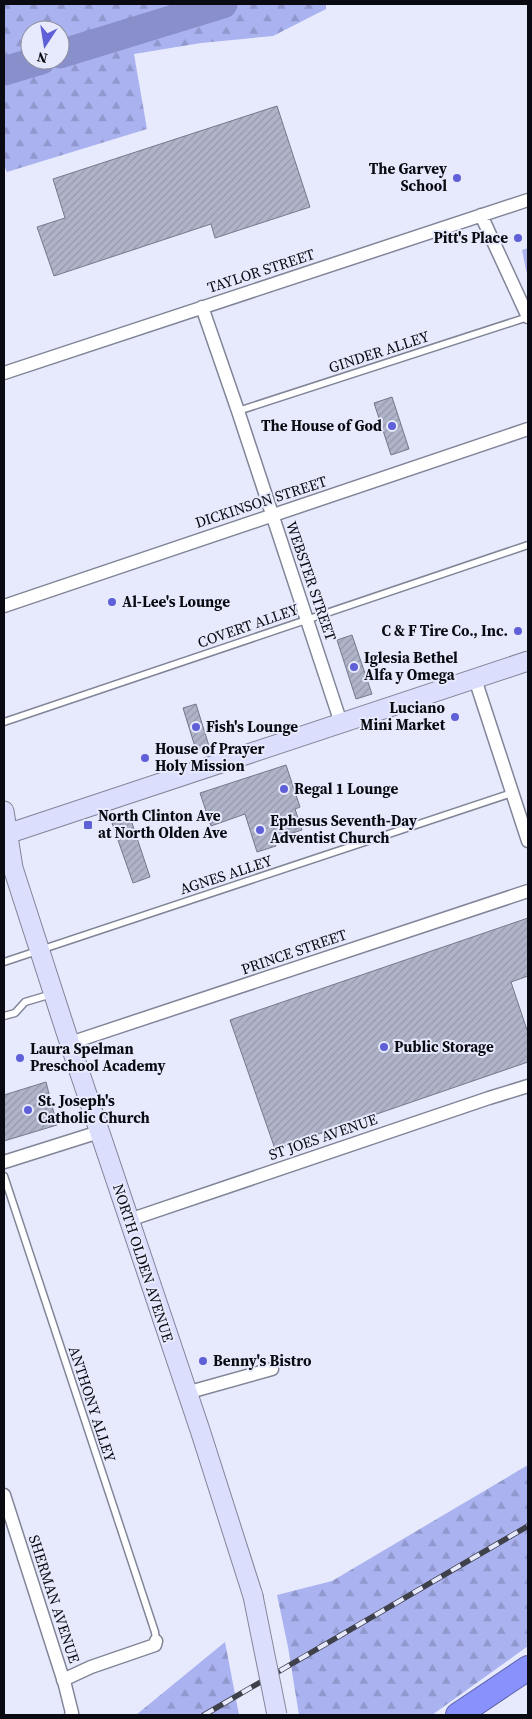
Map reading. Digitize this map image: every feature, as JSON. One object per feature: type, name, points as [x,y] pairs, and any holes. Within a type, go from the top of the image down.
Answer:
[{"type":"highway","points":[[458,1715],[528,1668]]},
{"type":"main road","points":[[5,834],[528,661]]},
{"type":"main road","name":"NORTH OLDEN AVENUE","points":[[4,812],[5,834],[13,868],[253,1596],[277,1715]]},
{"type":"street","name":"TAYLOR STREET","points":[[4,373],[528,200]]},
{"type":"street","points":[[481,215],[528,317]]},
{"type":"street","name":"WEBSTER STREET","points":[[202,307],[341,723]]},
{"type":"street","name":"DICKINSON STREET","points":[[4,606],[528,429]]},
{"type":"street","points":[[475,679],[528,841]]},
{"type":"street","name":"PRINCE STREET","points":[[70,1043],[528,891]]},
{"type":"street","name":"ST JOES AVENUE","points":[[129,1220],[528,1086]]},
{"type":"street","points":[[4,1162],[99,1132]]},
{"type":"street","points":[[186,1393],[272,1369]]},
{"type":"street","name":"SHERMAN AVENUE","points":[[4,1495],[63,1680],[71,1714]]},
{"type":"street","points":[[63,1680],[91,1667],[155,1645],[156,1641]]},
{"type":"lane","name":"GINDER ALLEY","points":[[238,411],[528,317]]},
{"type":"lane","name":"COVERT ALLEY","points":[[4,722],[528,545]]},
{"type":"lane","name":"AGNES ALLEY","points":[[4,962],[512,793]]},
{"type":"lane","points":[[4,1016],[15,1013],[25,1002],[54,993]]},
{"type":"lane","name":"ANTHONY ALLEY","points":[[4,1176],[155,1632],[156,1641]]},
{"type":"green space","points":[[4,4],[326,4],[326,9],[273,36],[201,43],[134,54],[147,129],[7,172],[4,165]]},
{"type":"green space","points":[[528,1465],[528,1646],[432,1715],[299,1715],[277,1595],[332,1581]]},
{"type":"green space","points":[[225,1642],[239,1715],[136,1715]]},
{"type":"shaded area","points":[[528,248],[528,276],[522,250]]},
{"type":"building","points":[[277,106],[310,207],[215,238],[211,224],[54,276],[37,227],[65,218],[53,179]]},
{"type":"building","name":"The House of God","points":[[392,397],[409,449],[391,455],[374,403]]},
{"type":"building","name":"Iglesia Bethel Alfa y Omega","points":[[352,635],[372,694],[356,699],[337,640]]},
{"type":"building","name":"Fish's Lounge","points":[[196,704],[209,746],[196,750],[183,708]]},
{"type":"building","points":[[286,765],[300,807],[295,809],[302,830],[273,839],[276,846],[257,852],[245,814],[211,826],[200,793]]},
{"type":"building","points":[[130,817],[150,877],[133,883],[112,823]]},
{"type":"building","name":"Public Storage","points":[[528,918],[528,976],[511,982],[528,1033],[528,1062],[275,1149],[230,1020]]},
{"type":"building","name":"St. Joseph's Catholic Church","points":[[46,1082],[57,1125],[4,1141],[4,1095]]},
{"type":"waterway","points":[[70,51],[223,4]]},
{"type":"waterway","points":[[4,71],[20,66]]},
{"type":"railway","points":[[204,1715],[528,1526]]},
{"type":"place","name":"The Garvey School","points":[[457,178]]},
{"type":"place","name":"Pitt's Place","points":[[518,238]]},
{"type":"place","name":"The House of God","points":[[392,426]]},
{"type":"place","name":"Al-Lee's Lounge","points":[[112,602]]},
{"type":"place","name":"C & F Tire Co., Inc.","points":[[518,631]]},
{"type":"place","name":"Iglesia Bethel Alfa y Omega","points":[[354,667]]},
{"type":"place","name":"Luciano Mini Market","points":[[455,717]]},
{"type":"place","name":"Fish's Lounge","points":[[196,727]]},
{"type":"place","name":"House of Prayer Holy Mission","points":[[145,758]]},
{"type":"place","name":"Regal 1 Lounge","points":[[284,789]]},
{"type":"place","name":"North Clinton Ave at North Olden Ave","points":[[88,825]]},
{"type":"place","name":"Ephesus Seventh-Day Adventist Church","points":[[260,830]]},
{"type":"place","name":"Public Storage","points":[[384,1047]]},
{"type":"place","name":"Laura Spelman Preschool Academy","points":[[20,1058]]},
{"type":"place","name":"St. Joseph's Catholic Church","points":[[28,1110]]},
{"type":"place","name":"Benny's Bistro","points":[[203,1361]]}]
